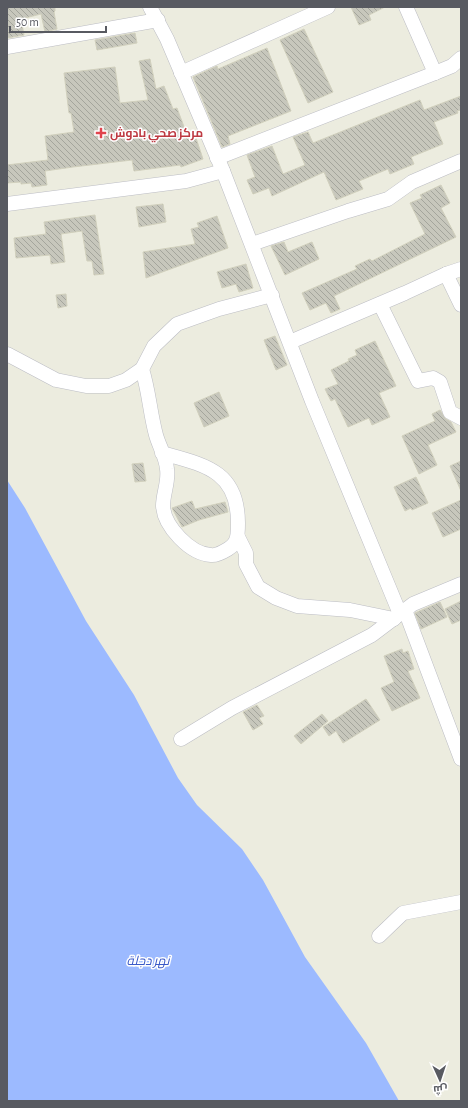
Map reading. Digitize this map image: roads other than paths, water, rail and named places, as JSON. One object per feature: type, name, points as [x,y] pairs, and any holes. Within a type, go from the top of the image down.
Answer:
[{"type":"street","points":[[150,7],[158,20],[220,165],[272,295],[312,401],[400,614],[456,730],[461,759]]},
{"type":"street","points":[[181,72],[328,7]]},
{"type":"street","points":[[406,7],[435,73]]},
{"type":"street","points":[[7,48],[158,20]]},
{"type":"street","points":[[7,204],[186,181],[452,66],[461,58]]},
{"type":"street","points":[[252,244],[388,199],[412,182],[461,161]]},
{"type":"street","points":[[290,342],[446,274],[461,269]]},
{"type":"street","points":[[446,274],[461,305]]},
{"type":"street","points":[[7,354],[56,380],[86,386],[109,386],[126,380],[142,369],[154,346],[177,324],[219,309],[272,295]]},
{"type":"street","points":[[380,304],[418,381],[433,378],[440,382],[450,412],[461,418]]},
{"type":"street","points":[[142,369],[156,437],[167,469],[168,482],[163,506],[169,523],[177,537],[195,550],[211,556],[223,552],[234,545],[238,538]]},
{"type":"street","points":[[162,452],[194,462],[224,478],[232,490],[237,505],[238,538],[246,553],[246,564],[258,587],[276,598],[297,606],[400,614]]},
{"type":"street","points":[[181,739],[232,708],[372,635],[413,604],[461,584]]},
{"type":"street","points":[[379,936],[403,913],[461,902]]},
{"type":"water","name":"نهر دجلة","points":[[7,480],[25,508],[86,621],[134,695],[178,778],[197,805],[242,849],[263,880],[305,957],[366,1043],[399,1101],[7,1101]]},
{"type":"place","name":"مركز صحي بادوش","points":[[101,133]]}]
